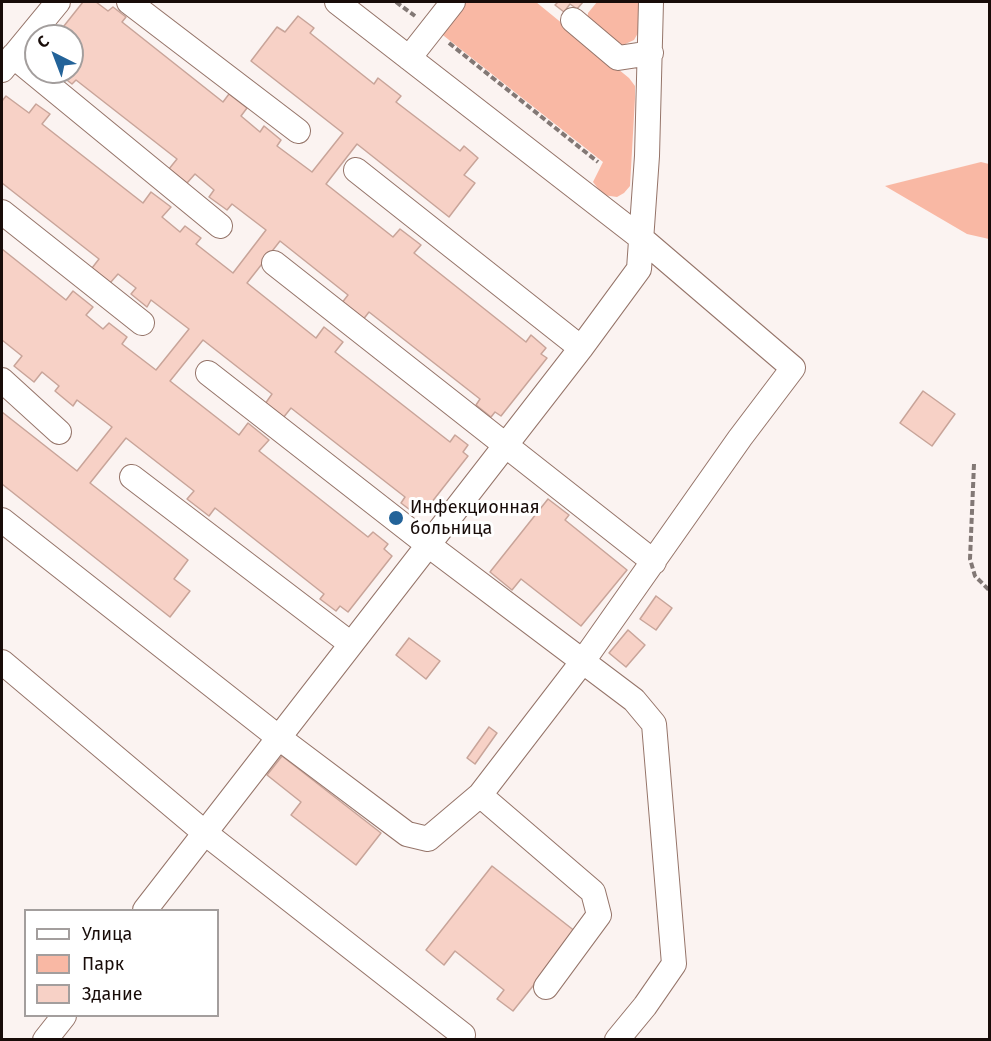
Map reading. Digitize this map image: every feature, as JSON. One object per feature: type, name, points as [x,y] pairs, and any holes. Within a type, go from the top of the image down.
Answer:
[{"type":"lane","points":[[58,2],[7,63],[220,226]]},
{"type":"lane","points":[[129,2],[298,130]]},
{"type":"lane","points":[[2,520],[278,737],[407,834],[428,839],[480,795],[583,661],[740,438],[793,368],[641,238],[337,2]]},
{"type":"lane","points":[[409,58],[453,2]]},
{"type":"lane","points":[[146,909],[505,443],[581,348],[639,269],[647,156],[651,2]]},
{"type":"lane","points":[[573,20],[618,58],[651,53]]},
{"type":"lane","points":[[356,170],[581,348]]},
{"type":"lane","points":[[2,212],[142,323]]},
{"type":"lane","points":[[274,264],[654,562]]},
{"type":"lane","points":[[208,373],[427,544],[634,700],[654,724],[674,964],[645,1006],[617,1040]]},
{"type":"lane","points":[[2,380],[59,432]]},
{"type":"lane","points":[[132,477],[351,644]]},
{"type":"lane","points":[[2,662],[206,832],[463,1035]]},
{"type":"lane","points":[[480,795],[593,892],[599,915],[546,987]]},
{"type":"lane","points":[[45,1040],[63,1017]]},
{"type":"path","points":[[396,2],[598,162]]},
{"type":"path","points":[[974,464],[970,559],[975,576],[990,591]]},
{"type":"green space","points":[[462,2],[536,2],[629,78],[635,86],[635,98],[630,186],[624,193],[617,197],[603,195],[593,182],[603,162],[439,32]]},
{"type":"green space","points":[[597,2],[638,2],[638,33],[634,40],[621,46],[587,20],[588,13]]},
{"type":"green space","points":[[981,162],[989,164],[989,239],[967,234],[885,186]]},
{"type":"building","points":[[83,2],[96,2],[108,11],[113,7],[126,17],[122,22],[223,102],[229,94],[247,108],[241,116],[260,132],[264,126],[281,140],[277,146],[312,172],[343,133],[251,61],[277,27],[285,32],[298,16],[314,28],[310,33],[374,84],[378,78],[401,96],[396,102],[460,151],[464,146],[478,158],[464,175],[475,183],[449,217],[357,144],[326,184],[393,237],[400,229],[421,245],[414,253],[526,342],[531,335],[546,348],[541,354],[547,358],[501,416],[495,412],[491,417],[476,405],[480,399],[369,312],[362,321],[341,304],[348,295],[280,241],[247,283],[316,338],[324,327],[343,342],[335,352],[450,442],[455,435],[468,445],[463,452],[468,456],[424,512],[419,508],[414,513],[401,503],[405,497],[291,408],[283,418],[265,404],[272,394],[203,340],[170,381],[239,435],[248,423],[269,440],[259,451],[368,537],[373,532],[388,544],[384,549],[392,556],[348,612],[340,606],[336,611],[320,599],[324,594],[215,508],[209,516],[187,499],[194,491],[126,438],[90,483],[188,560],[174,579],[190,591],[170,617],[2,484],[2,412],[77,471],[112,427],[77,400],[73,406],[55,391],[59,386],[42,372],[34,382],[14,366],[22,356],[2,340],[2,249],[66,300],[73,291],[93,307],[86,315],[103,329],[109,323],[127,337],[122,344],[156,370],[189,329],[151,300],[147,307],[131,294],[136,288],[118,274],[110,283],[92,268],[99,259],[2,183],[2,101],[6,96],[29,113],[36,104],[50,114],[42,124],[143,203],[151,192],[171,207],[162,217],[180,232],[185,226],[201,238],[196,244],[233,273],[266,230],[232,204],[227,210],[209,197],[214,190],[195,174],[187,183],[169,169],[177,159],[81,84],[84,84],[84,24],[66,24]]},
{"type":"building","points":[[558,2],[583,2],[577,9],[570,4],[564,12],[555,5]]},
{"type":"building","points":[[923,391],[955,414],[932,446],[900,423]]},
{"type":"building","points":[[548,499],[569,515],[565,520],[627,570],[581,626],[521,579],[512,590],[490,572]]},
{"type":"building","points":[[656,596],[672,608],[656,630],[640,619]]},
{"type":"building","points":[[628,630],[645,645],[626,667],[609,653]]},
{"type":"building","points":[[409,638],[440,661],[426,679],[396,655]]},
{"type":"building","points":[[489,727],[497,733],[475,764],[467,758]]},
{"type":"building","points":[[282,756],[381,833],[356,865],[291,815],[301,802],[267,775]]},
{"type":"building","points":[[492,866],[576,932],[513,1011],[497,999],[504,990],[455,951],[444,965],[426,950]]},
{"type":"place","name":"Инфекционная больница","points":[[396,518]]}]
